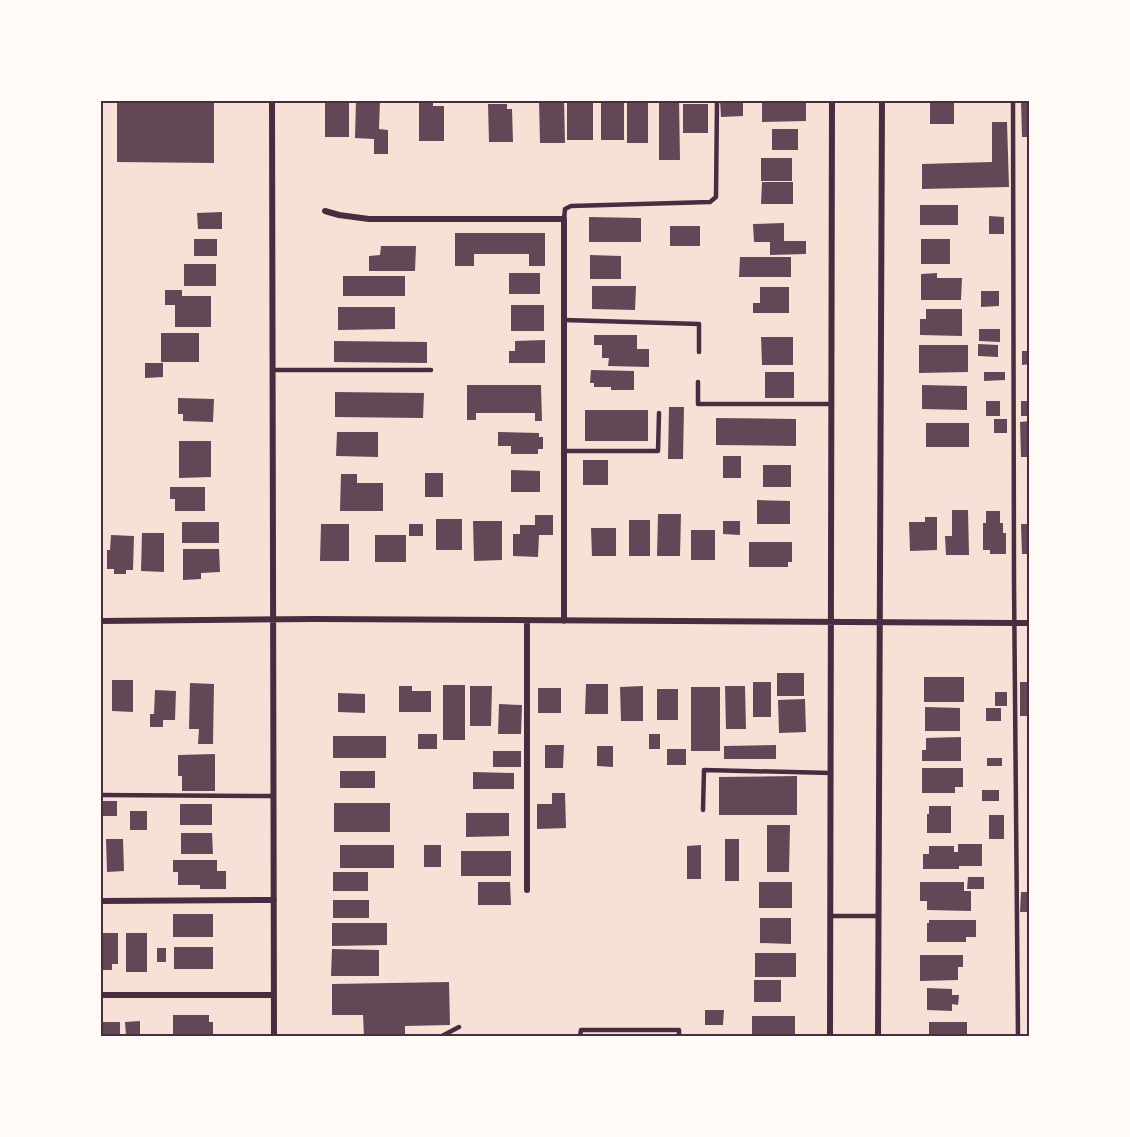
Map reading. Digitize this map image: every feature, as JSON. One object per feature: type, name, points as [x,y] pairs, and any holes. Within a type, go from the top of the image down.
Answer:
[{"type":"street","points":[[272,100],[274,1036]]},
{"type":"street","points":[[830,1036],[832,100]]},
{"type":"street","points":[[878,1036],[882,100]]},
{"type":"street","points":[[325,211],[339,216],[369,219],[564,219],[564,621]]},
{"type":"street","points":[[100,621],[1029,623]]},
{"type":"street","points":[[527,621],[527,890]]},
{"type":"street","points":[[100,901],[274,900]]},
{"type":"street","points":[[100,995],[274,995]]},
{"type":"lane","points":[[564,219],[565,209],[571,206],[710,202],[716,197],[717,100]]},
{"type":"lane","points":[[1013,100],[1018,1036]]},
{"type":"lane","points":[[564,320],[699,324],[699,352]]},
{"type":"lane","points":[[273,370],[431,369]]},
{"type":"lane","points":[[698,382],[698,404],[831,404]]},
{"type":"lane","points":[[564,451],[658,451],[659,413]]},
{"type":"lane","points":[[703,810],[704,770],[831,773]]},
{"type":"lane","points":[[100,795],[273,796]]},
{"type":"lane","points":[[830,916],[879,916]]},
{"type":"lane","points":[[442,1036],[459,1028]]},
{"type":"lane","points":[[580,1036],[580,1030],[679,1030],[679,1036]]},
{"type":"building","points":[[117,100],[214,100],[214,163],[117,162]]},
{"type":"building","points":[[325,100],[349,100],[349,137],[325,137]]},
{"type":"building","points":[[356,100],[380,100],[379,129],[388,130],[388,154],[374,154],[374,139],[355,138]]},
{"type":"building","points":[[539,100],[564,100],[565,143],[540,143]]},
{"type":"building","points":[[567,100],[593,100],[593,140],[567,140]]},
{"type":"building","points":[[659,100],[679,100],[680,160],[659,160]]},
{"type":"building","points":[[720,100],[743,100],[743,116],[721,117]]},
{"type":"building","points":[[762,100],[806,100],[806,121],[762,122]]},
{"type":"building","points":[[930,100],[954,100],[954,124],[930,124]]},
{"type":"building","points":[[1021,100],[1030,100],[1030,137],[1022,137]]},
{"type":"building","points":[[419,102],[433,102],[433,106],[444,106],[444,141],[419,141]]},
{"type":"building","points":[[601,102],[624,102],[624,140],[601,140]]},
{"type":"building","points":[[627,102],[648,103],[648,143],[627,143]]},
{"type":"building","points":[[488,104],[507,104],[507,109],[512,109],[513,142],[489,142]]},
{"type":"building","points":[[683,104],[708,104],[708,133],[683,133]]},
{"type":"building","points":[[992,122],[1007,122],[1009,187],[922,189],[922,164],[992,162]]},
{"type":"building","points":[[772,129],[798,129],[798,150],[772,150]]},
{"type":"building","points":[[761,158],[792,158],[792,181],[761,181]]},
{"type":"building","points":[[762,182],[793,182],[793,204],[761,204]]},
{"type":"building","points":[[920,205],[958,205],[958,225],[920,225]]},
{"type":"building","points":[[222,212],[222,229],[198,229],[197,213]]},
{"type":"building","points":[[989,216],[1004,217],[1004,234],[989,234]]},
{"type":"building","points":[[589,217],[641,218],[641,242],[589,242]]},
{"type":"building","points":[[784,223],[784,241],[806,241],[806,254],[770,255],[770,242],[754,242],[753,224]]},
{"type":"building","points":[[670,226],[700,226],[700,246],[670,246]]},
{"type":"building","points":[[455,233],[545,233],[545,266],[529,266],[529,254],[474,254],[474,266],[455,266]]},
{"type":"building","points":[[194,239],[217,239],[217,256],[194,256]]},
{"type":"building","points":[[921,239],[950,239],[950,264],[921,264]]},
{"type":"building","points":[[381,246],[416,246],[415,271],[369,271],[369,256],[380,255]]},
{"type":"building","points":[[590,255],[621,256],[621,279],[590,279]]},
{"type":"building","points":[[740,257],[791,257],[791,277],[739,277]]},
{"type":"building","points":[[184,264],[216,264],[216,286],[184,286]]},
{"type":"building","points":[[509,273],[540,273],[540,294],[509,294]]},
{"type":"building","points":[[937,273],[937,278],[962,278],[961,300],[921,300],[921,274]]},
{"type":"building","points":[[343,276],[405,276],[405,296],[343,296]]},
{"type":"building","points":[[592,286],[636,286],[635,310],[592,309]]},
{"type":"building","points":[[760,287],[789,287],[789,313],[753,313],[753,303],[760,303]]},
{"type":"building","points":[[165,290],[182,290],[182,296],[211,296],[211,327],[175,327],[175,305],[165,305]]},
{"type":"building","points":[[981,291],[999,291],[999,306],[981,307]]},
{"type":"building","points":[[511,305],[544,305],[544,331],[511,331]]},
{"type":"building","points":[[338,307],[395,307],[395,329],[338,330]]},
{"type":"building","points":[[926,309],[962,309],[962,336],[920,335],[920,319],[926,319]]},
{"type":"building","points":[[979,329],[1000,329],[1000,342],[979,341]]},
{"type":"building","points":[[161,333],[199,333],[199,362],[161,362]]},
{"type":"building","points":[[594,335],[637,335],[637,349],[649,349],[649,367],[608,366],[609,358],[602,358],[602,345],[594,345]]},
{"type":"building","points":[[761,337],[793,337],[793,365],[762,365]]},
{"type":"building","points":[[545,340],[545,363],[509,363],[509,351],[515,351],[515,341]]},
{"type":"building","points":[[334,341],[427,342],[427,363],[334,362]]},
{"type":"building","points":[[978,344],[998,345],[998,357],[978,356]]},
{"type":"building","points":[[919,345],[968,345],[968,372],[919,373]]},
{"type":"building","points":[[1022,351],[1030,351],[1030,364],[1022,365]]},
{"type":"building","points":[[145,363],[163,363],[163,377],[145,378]]},
{"type":"building","points":[[591,370],[634,371],[634,390],[594,387],[594,383],[590,383]]},
{"type":"building","points":[[765,372],[794,372],[794,398],[765,398]]},
{"type":"building","points":[[984,372],[1005,372],[1005,380],[984,381]]},
{"type":"building","points":[[467,385],[541,385],[542,421],[535,421],[535,413],[476,413],[476,420],[467,420]]},
{"type":"building","points":[[922,385],[967,386],[967,410],[922,409]]},
{"type":"building","points":[[335,392],[424,393],[423,418],[335,417]]},
{"type":"building","points":[[178,398],[214,399],[213,422],[183,421],[183,414],[178,414]]},
{"type":"building","points":[[986,401],[1000,401],[1000,416],[986,416]]},
{"type":"building","points":[[1021,401],[1030,401],[1030,416],[1021,416]]},
{"type":"building","points":[[669,407],[684,407],[683,459],[668,459]]},
{"type":"building","points":[[585,410],[648,410],[648,441],[585,441]]},
{"type":"building","points":[[716,418],[796,419],[796,446],[716,445]]},
{"type":"building","points":[[994,419],[1007,419],[1007,433],[994,433]]},
{"type":"building","points":[[1030,421],[1030,457],[1021,457],[1020,422]]},
{"type":"building","points":[[926,423],[969,423],[969,447],[926,447]]},
{"type":"building","points":[[337,432],[378,432],[378,457],[336,456]]},
{"type":"building","points":[[498,432],[539,433],[539,437],[543,437],[543,449],[538,449],[538,454],[511,454],[511,446],[498,446]]},
{"type":"building","points":[[179,441],[211,441],[211,477],[179,478]]},
{"type":"building","points":[[723,456],[741,456],[741,478],[723,478]]},
{"type":"building","points":[[583,460],[608,460],[608,485],[583,485]]},
{"type":"building","points":[[763,465],[791,465],[791,487],[763,487]]},
{"type":"building","points":[[511,470],[540,471],[540,492],[511,492]]},
{"type":"building","points":[[425,473],[443,473],[443,497],[425,497]]},
{"type":"building","points":[[341,474],[357,474],[357,483],[383,483],[383,511],[340,511]]},
{"type":"building","points":[[170,487],[205,487],[205,511],[175,511],[175,499],[170,499]]},
{"type":"building","points":[[757,500],[790,501],[790,524],[757,524]]},
{"type":"building","points":[[952,510],[968,510],[969,555],[946,555],[945,536],[952,536]]},
{"type":"building","points":[[986,511],[1000,511],[1000,523],[1003,523],[1003,533],[1006,533],[1006,554],[990,554],[990,550],[983,550],[983,523],[986,523]]},
{"type":"building","points":[[658,514],[681,514],[680,556],[657,556]]},
{"type":"building","points":[[535,515],[553,515],[553,535],[539,535],[538,557],[513,556],[513,534],[520,534],[520,525],[535,525]]},
{"type":"building","points":[[925,517],[937,517],[937,550],[910,551],[909,522],[925,522]]},
{"type":"building","points":[[436,519],[462,519],[462,550],[436,550]]},
{"type":"building","points":[[629,520],[650,520],[650,556],[629,556]]},
{"type":"building","points":[[473,521],[502,521],[502,560],[474,561]]},
{"type":"building","points":[[723,521],[740,521],[740,535],[723,534]]},
{"type":"building","points":[[182,522],[219,522],[219,543],[182,543]]},
{"type":"building","points":[[321,524],[349,524],[349,561],[320,561]]},
{"type":"building","points":[[409,524],[423,524],[423,536],[409,536]]},
{"type":"building","points":[[1021,524],[1030,524],[1030,554],[1022,554]]},
{"type":"building","points":[[591,528],[616,528],[616,556],[592,556]]},
{"type":"building","points":[[691,530],[715,530],[715,560],[691,560]]},
{"type":"building","points":[[142,533],[164,533],[164,572],[141,571]]},
{"type":"building","points":[[111,535],[134,536],[133,570],[126,570],[126,574],[114,574],[114,569],[107,569],[107,550],[110,550]]},
{"type":"building","points":[[375,535],[406,535],[406,562],[375,562]]},
{"type":"building","points":[[749,542],[792,542],[792,562],[788,562],[788,567],[749,567]]},
{"type":"building","points":[[183,549],[219,549],[220,572],[201,573],[201,579],[183,580]]},
{"type":"building","points":[[777,673],[804,673],[804,696],[777,696]]},
{"type":"building","points":[[924,677],[964,677],[964,702],[924,702]]},
{"type":"building","points":[[112,680],[133,680],[133,712],[112,711]]},
{"type":"building","points":[[753,682],[771,682],[771,717],[753,717]]},
{"type":"building","points":[[1020,682],[1030,682],[1030,716],[1020,716]]},
{"type":"building","points":[[190,683],[214,684],[213,744],[198,744],[199,729],[189,729]]},
{"type":"building","points":[[586,684],[608,684],[608,714],[585,714]]},
{"type":"building","points":[[443,685],[465,685],[465,740],[443,740]]},
{"type":"building","points":[[399,686],[412,686],[412,691],[431,691],[431,712],[399,712]]},
{"type":"building","points":[[470,686],[492,686],[491,726],[470,726]]},
{"type":"building","points":[[643,686],[643,721],[621,721],[620,687]]},
{"type":"building","points":[[725,686],[745,686],[746,729],[726,729]]},
{"type":"building","points":[[691,687],[720,687],[720,751],[691,751]]},
{"type":"building","points":[[538,688],[561,688],[561,713],[538,713]]},
{"type":"building","points":[[657,689],[678,689],[678,720],[657,720]]},
{"type":"building","points":[[155,690],[176,691],[175,720],[163,720],[163,727],[150,727],[150,714],[154,714]]},
{"type":"building","points":[[995,692],[1007,692],[1007,706],[995,706]]},
{"type":"building","points":[[338,693],[365,694],[365,713],[338,712]]},
{"type":"building","points":[[805,699],[806,732],[779,733],[778,700]]},
{"type":"building","points":[[499,704],[522,705],[521,734],[498,734]]},
{"type":"building","points":[[925,707],[960,708],[960,731],[925,731]]},
{"type":"building","points":[[986,708],[1001,708],[1001,721],[986,721]]},
{"type":"building","points":[[418,734],[437,734],[437,749],[418,749]]},
{"type":"building","points":[[649,734],[660,734],[660,749],[649,749]]},
{"type":"building","points":[[333,736],[386,736],[386,758],[333,758]]},
{"type":"building","points":[[961,737],[961,761],[922,761],[922,750],[926,750],[926,738]]},
{"type":"building","points":[[545,745],[564,745],[563,768],[545,768]]},
{"type":"building","points":[[776,745],[776,759],[724,759],[724,746]]},
{"type":"building","points":[[597,746],[613,746],[613,767],[597,766]]},
{"type":"building","points":[[667,749],[686,749],[686,765],[667,765]]},
{"type":"building","points":[[493,751],[521,751],[521,767],[493,767]]},
{"type":"building","points":[[215,754],[215,791],[182,791],[182,776],[178,776],[178,755]]},
{"type":"building","points":[[987,758],[1002,758],[1002,766],[987,766]]},
{"type":"building","points":[[922,768],[963,768],[963,787],[955,787],[955,793],[922,793]]},
{"type":"building","points":[[340,771],[375,771],[375,788],[340,788]]},
{"type":"building","points":[[473,772],[514,773],[514,789],[473,789]]},
{"type":"building","points":[[797,776],[797,815],[719,815],[719,777]]},
{"type":"building","points":[[982,790],[999,790],[999,801],[982,801]]},
{"type":"building","points":[[552,793],[565,793],[566,828],[537,829],[537,804],[552,804]]},
{"type":"building","points":[[103,801],[117,801],[117,816],[103,816]]},
{"type":"building","points":[[334,803],[390,803],[390,832],[334,832]]},
{"type":"building","points":[[180,804],[212,804],[212,825],[180,825]]},
{"type":"building","points":[[929,806],[951,806],[951,833],[927,833]]},
{"type":"building","points":[[130,811],[147,811],[147,830],[130,830]]},
{"type":"building","points":[[466,813],[509,813],[509,836],[466,837]]},
{"type":"building","points":[[989,815],[1004,815],[1004,839],[989,839]]},
{"type":"building","points":[[767,825],[790,825],[789,872],[767,872]]},
{"type":"building","points":[[181,833],[212,833],[213,854],[181,854]]},
{"type":"building","points":[[106,839],[123,839],[124,871],[107,872]]},
{"type":"building","points":[[725,839],[739,839],[739,881],[725,881]]},
{"type":"building","points":[[958,844],[982,844],[982,866],[959,866],[959,869],[923,869],[923,854],[929,854],[929,846],[954,846],[954,852],[958,852]]},
{"type":"building","points":[[340,845],[394,845],[394,868],[340,868]]},
{"type":"building","points":[[424,845],[441,845],[441,867],[424,867]]},
{"type":"building","points":[[701,845],[701,879],[687,879],[687,846]]},
{"type":"building","points":[[461,851],[511,851],[511,876],[461,876]]},
{"type":"building","points":[[173,860],[217,860],[217,871],[226,871],[226,889],[200,889],[200,885],[178,885],[178,872],[173,872]]},
{"type":"building","points":[[333,872],[368,872],[368,891],[333,891]]},
{"type":"building","points":[[968,877],[984,877],[984,889],[967,889]]},
{"type":"building","points":[[478,882],[510,882],[511,905],[478,905]]},
{"type":"building","points":[[759,882],[792,882],[792,908],[759,908]]},
{"type":"building","points":[[920,882],[964,882],[964,891],[971,891],[971,911],[927,910],[927,901],[920,901]]},
{"type":"building","points":[[1021,892],[1030,892],[1030,912],[1020,912]]},
{"type":"building","points":[[333,900],[369,900],[369,918],[333,918]]},
{"type":"building","points":[[173,914],[213,914],[213,937],[173,937]]},
{"type":"building","points":[[760,918],[791,918],[791,944],[760,943]]},
{"type":"building","points":[[929,920],[976,920],[976,937],[966,937],[966,942],[927,942]]},
{"type":"building","points":[[332,923],[387,923],[387,945],[332,946]]},
{"type":"building","points":[[100,933],[118,933],[118,964],[112,964],[112,970],[100,970]]},
{"type":"building","points":[[126,933],[147,933],[147,972],[126,972]]},
{"type":"building","points":[[174,947],[213,947],[213,969],[174,969]]},
{"type":"building","points":[[157,948],[166,948],[166,962],[157,962]]},
{"type":"building","points":[[332,949],[379,950],[379,976],[331,976]]},
{"type":"building","points":[[755,953],[796,953],[796,977],[755,977]]},
{"type":"building","points":[[920,955],[963,955],[963,967],[958,967],[958,980],[920,981]]},
{"type":"building","points":[[754,980],[781,980],[781,1002],[754,1002]]},
{"type":"building","points":[[449,982],[450,1025],[405,1026],[405,1035],[364,1036],[363,1015],[332,1015],[332,984]]},
{"type":"building","points":[[927,988],[952,989],[952,995],[959,995],[958,1005],[952,1004],[952,1011],[927,1010]]},
{"type":"building","points":[[705,1010],[724,1010],[723,1025],[705,1025]]},
{"type":"building","points":[[173,1015],[209,1015],[209,1022],[213,1022],[213,1036],[173,1036]]},
{"type":"building","points":[[752,1016],[795,1016],[795,1036],[752,1036]]},
{"type":"building","points":[[140,1021],[140,1036],[126,1036],[125,1022]]},
{"type":"building","points":[[100,1022],[120,1022],[120,1036],[100,1036]]},
{"type":"building","points":[[929,1022],[967,1022],[967,1036],[929,1036]]}]
